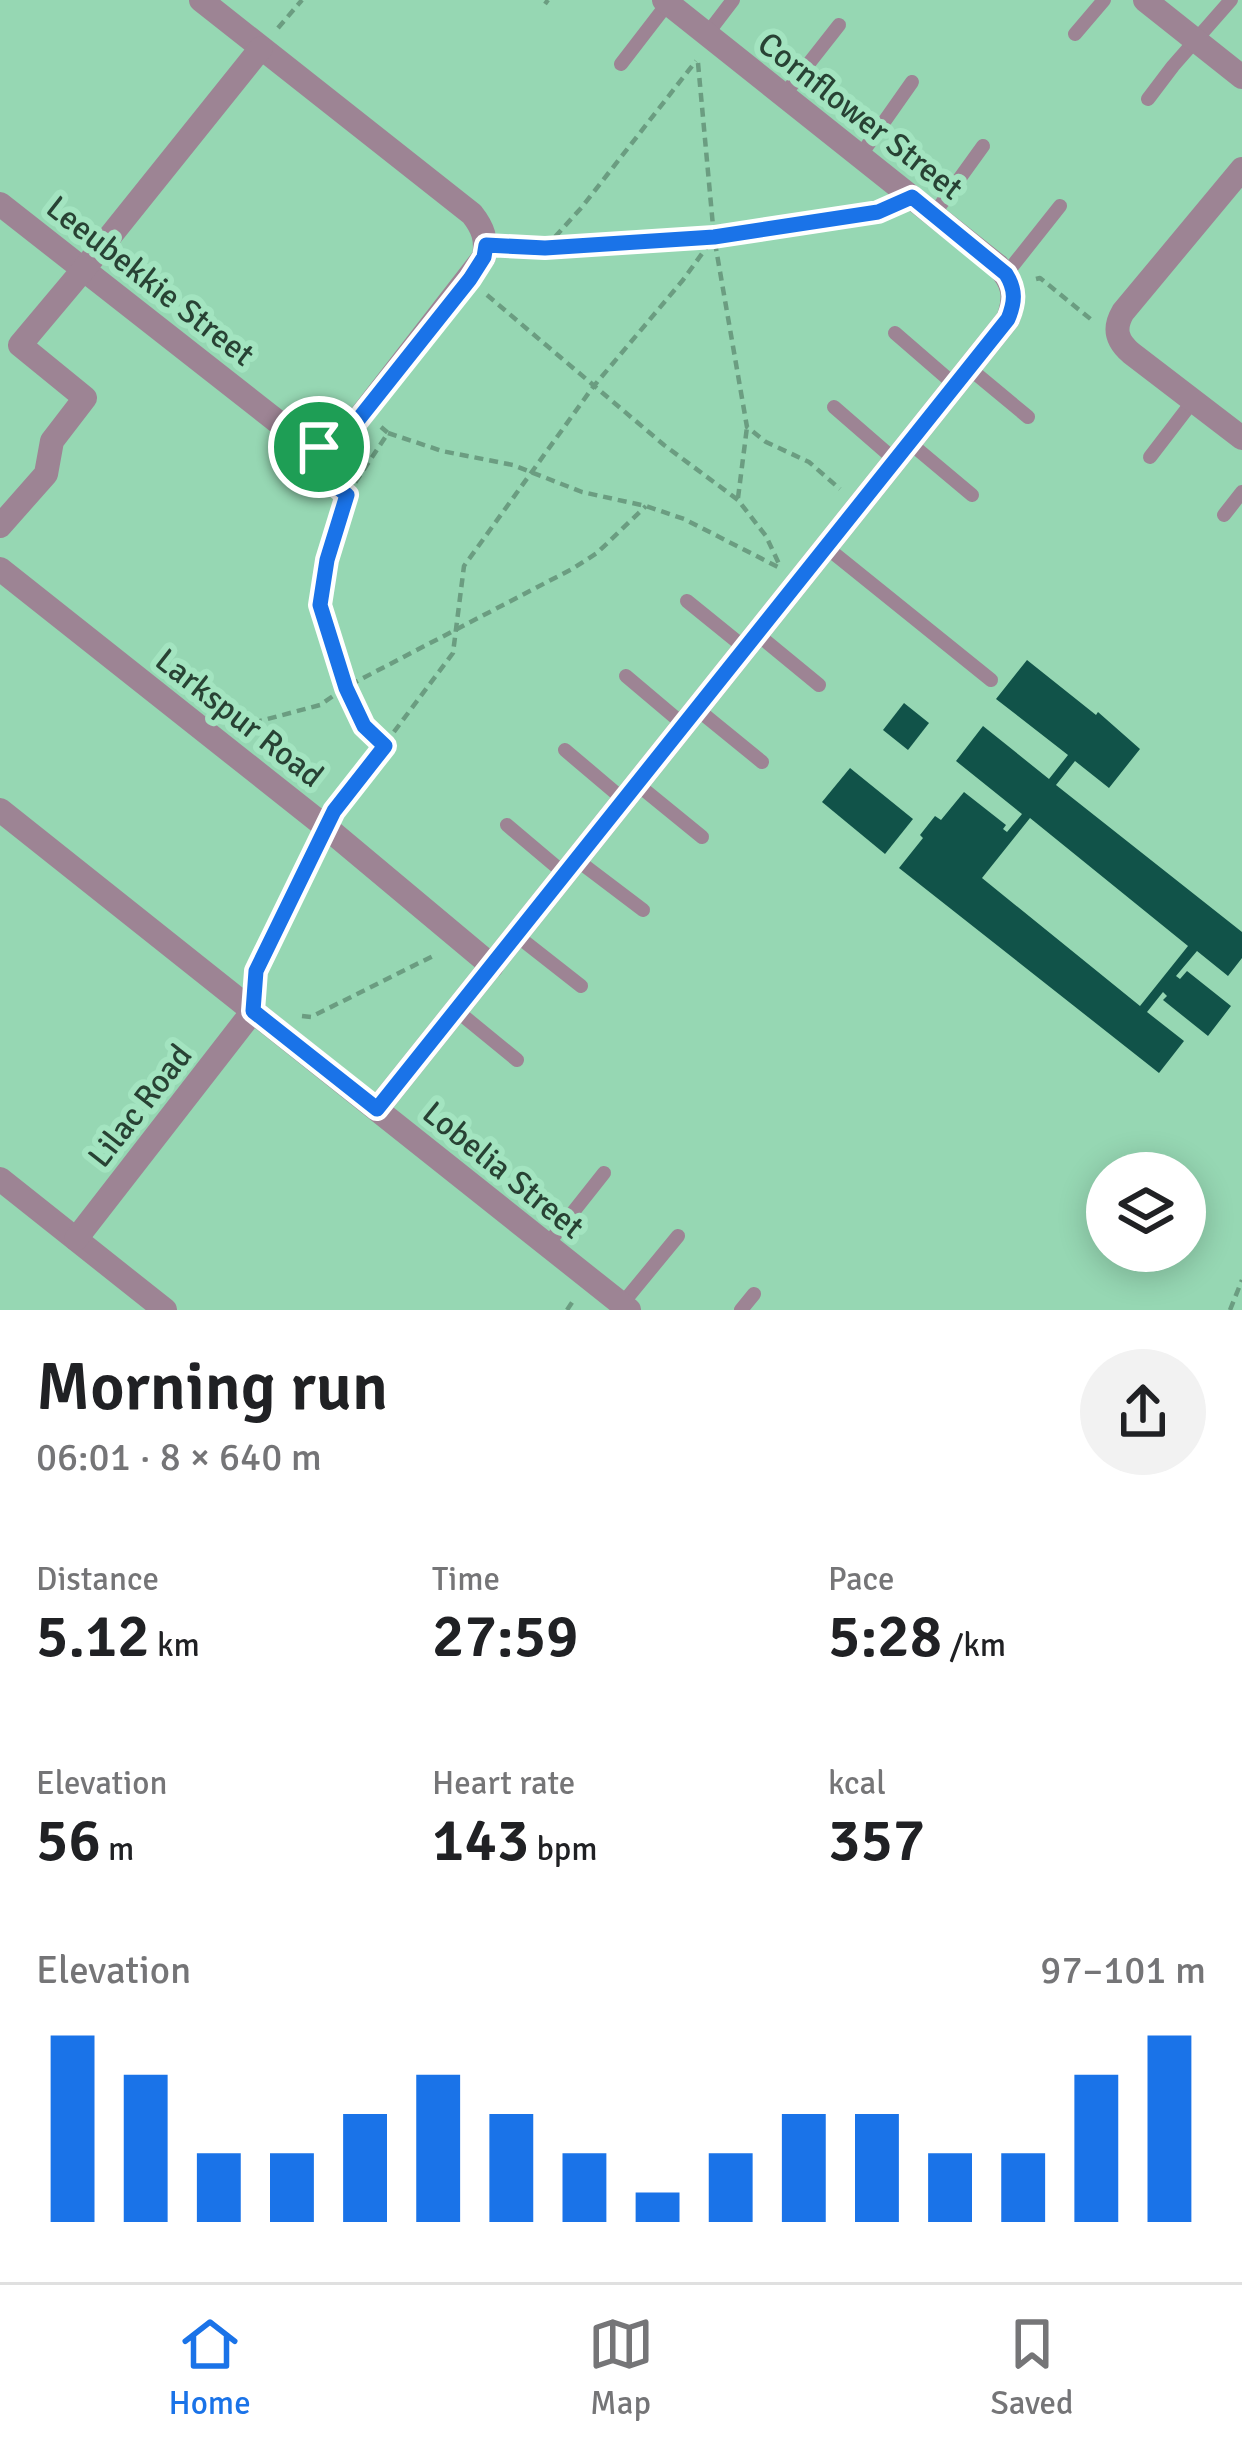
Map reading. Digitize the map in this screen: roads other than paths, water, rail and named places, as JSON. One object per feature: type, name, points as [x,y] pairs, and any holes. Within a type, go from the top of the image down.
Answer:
[{"type":"street","points":[[0,526],[46,474],[52,441],[86,398],[20,345],[261,48],[201,0]]},
{"type":"street","points":[[1144,0],[1242,77]]},
{"type":"street","name":"Cornflower Street","points":[[666,2],[934,214],[1009,280]]},
{"type":"street","name":"Leeubekkie Street","points":[[0,203],[306,444],[333,446],[470,279],[486,245],[472,214],[261,48]]},
{"type":"street","points":[[1242,169],[1123,312],[1117,334],[1121,344],[1242,438]]},
{"type":"street","points":[[377,1109],[1008,319],[1014,303],[1009,280]]},
{"type":"street","name":"Larkspur Road","points":[[0,568],[492,966]]},
{"type":"street","name":"Lobelia Street","points":[[0,810],[625,1307]]},
{"type":"street","name":"Lilac Road","points":[[76,1239],[253,1011]]},
{"type":"street","points":[[0,1179],[165,1310]]},
{"type":"lane","points":[[712,38],[734,0]]},
{"type":"lane","points":[[1075,34],[1104,0]]},
{"type":"lane","points":[[1148,99],[1232,0]]},
{"type":"lane","points":[[621,64],[666,2]]},
{"type":"lane","points":[[784,95],[839,25]]},
{"type":"lane","points":[[860,156],[912,82]]},
{"type":"lane","points":[[934,214],[983,146]]},
{"type":"lane","points":[[1009,280],[1060,206]]},
{"type":"lane","points":[[895,333],[1028,417]]},
{"type":"lane","points":[[1150,457],[1193,401]]},
{"type":"lane","points":[[834,407],[972,495]]},
{"type":"lane","points":[[1224,515],[1242,492]]},
{"type":"lane","points":[[826,548],[991,680]]},
{"type":"lane","points":[[687,601],[819,685]]},
{"type":"lane","points":[[626,676],[762,762]]},
{"type":"lane","points":[[566,750],[702,837]]},
{"type":"lane","points":[[507,825],[643,910]]},
{"type":"lane","points":[[516,935],[581,986]]},
{"type":"lane","points":[[456,1010],[518,1060]]},
{"type":"lane","points":[[547,1245],[604,1173]]},
{"type":"lane","points":[[625,1307],[678,1236]]},
{"type":"lane","points":[[741,1310],[754,1294]]}]
